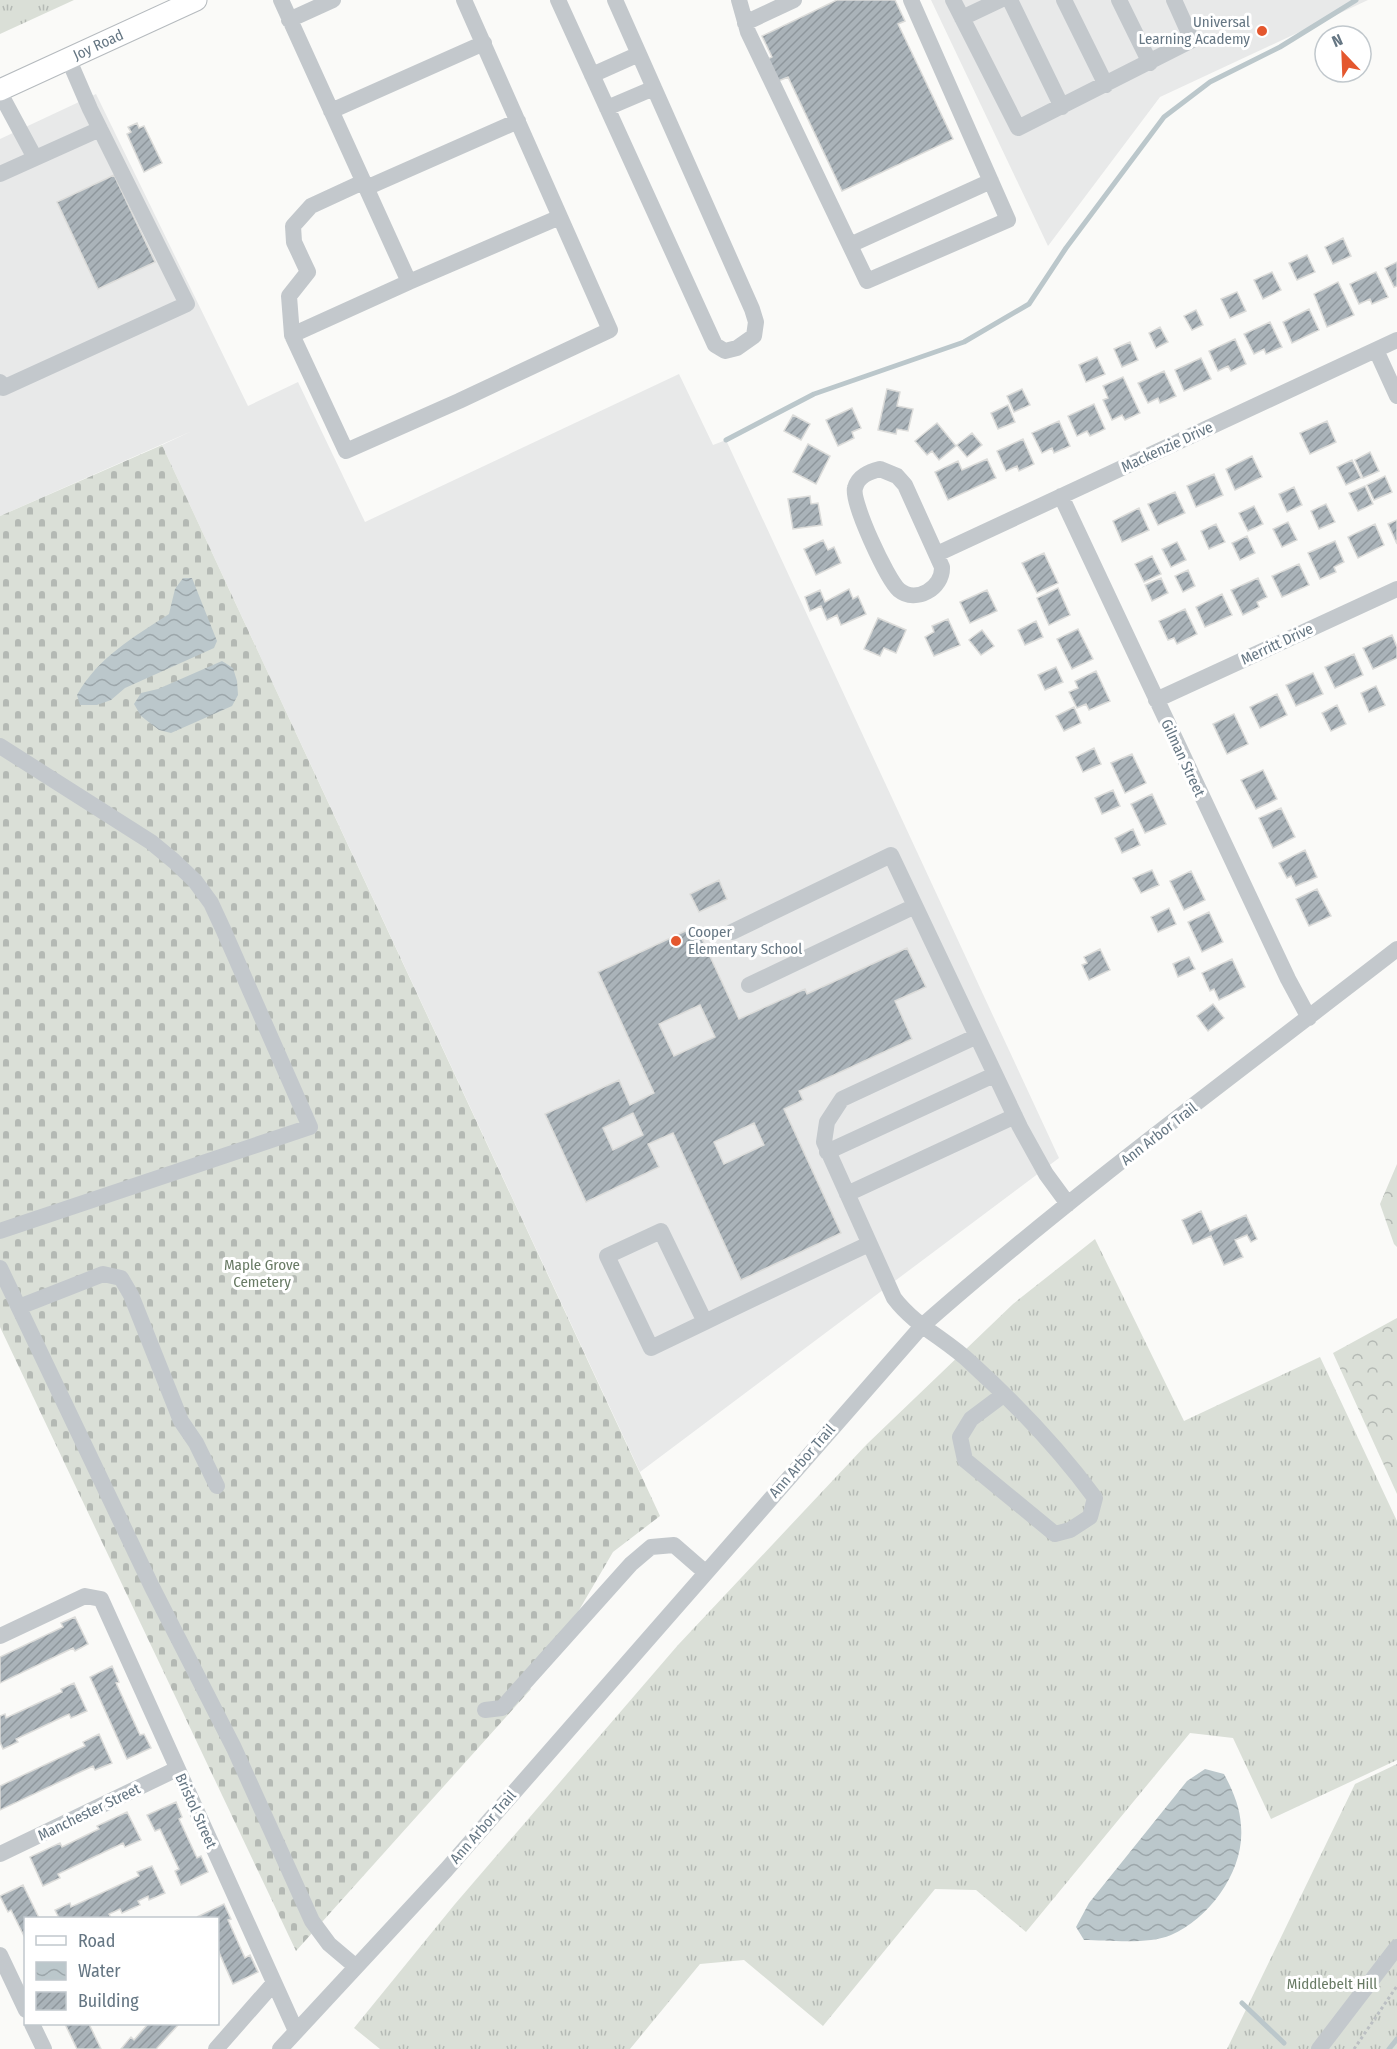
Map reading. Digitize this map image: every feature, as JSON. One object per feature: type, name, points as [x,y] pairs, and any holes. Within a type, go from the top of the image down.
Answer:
[{"type":"main road","name":"Joy Road","points":[[0,91],[195,0]]},
{"type":"street","points":[[281,0],[409,282]]},
{"type":"street","points":[[289,20],[333,0]]},
{"type":"street","points":[[464,0],[484,43],[610,330],[346,451],[292,335],[290,296],[308,272],[294,242],[293,226],[311,206],[518,121]]},
{"type":"street","points":[[558,0],[715,345],[725,351],[736,348],[753,336],[756,322],[752,309],[615,0]]},
{"type":"street","points":[[739,0],[745,23],[867,281],[1008,220],[911,0]]},
{"type":"street","points":[[745,23],[794,0]]},
{"type":"street","points":[[953,0],[1018,128],[1192,40],[1174,0]]},
{"type":"street","points":[[962,18],[1000,0]]},
{"type":"street","points":[[1010,0],[1062,107]]},
{"type":"street","points":[[1064,0],[1106,85]]},
{"type":"street","points":[[1119,0],[1150,63]]},
{"type":"street","points":[[331,111],[484,43]]},
{"type":"street","points":[[592,75],[639,54]]},
{"type":"street","points":[[0,382],[3,388],[187,304],[100,129],[68,58]]},
{"type":"street","points":[[607,108],[654,88]]},
{"type":"street","points":[[0,91],[34,158]]},
{"type":"street","points":[[0,174],[100,129]]},
{"type":"street","points":[[850,245],[991,182]]},
{"type":"street","points":[[292,335],[560,217]]},
{"type":"street","name":"Mackenzie Drive","points":[[937,554],[1397,340]]},
{"type":"street","points":[[1376,350],[1397,396]]},
{"type":"street","points":[[880,470],[897,476],[905,485],[937,554],[942,573],[928,592],[910,595],[898,589],[856,505],[856,485],[863,476],[880,470]]},
{"type":"street","name":"Gilman Street","points":[[1061,496],[1288,979],[1309,1017]]},
{"type":"street","name":"Merritt Drive","points":[[1156,700],[1397,588]]},
{"type":"street","points":[[0,746],[151,842],[195,881],[211,903],[310,1127],[0,1231]]},
{"type":"street","points":[[732,932],[891,855],[994,1075],[1046,1174],[1068,1204]]},
{"type":"street","points":[[749,985],[915,906]]},
{"type":"street","name":"Ann Arbor Trail","points":[[280,2049],[446,1870],[922,1326],[998,1259],[1397,950]]},
{"type":"street","points":[[975,1037],[842,1099],[832,1111],[823,1133],[827,1152],[894,1298],[922,1326],[969,1361],[1003,1395],[1074,1470],[1095,1498],[1090,1517],[1070,1530],[1055,1534],[965,1460],[960,1437],[971,1419],[1003,1395]]},
{"type":"street","points":[[827,1152],[994,1075]]},
{"type":"street","points":[[847,1194],[1015,1116]]},
{"type":"street","points":[[705,1322],[661,1231],[607,1256],[651,1348],[869,1244]]},
{"type":"street","points":[[0,1268],[152,1587],[234,1748],[312,1921],[329,1944],[355,1966]]},
{"type":"street","points":[[19,1307],[104,1274],[122,1278],[131,1295],[181,1421],[196,1443],[217,1486]]},
{"type":"street","points":[[485,1710],[502,1708],[632,1564],[651,1547],[674,1545],[705,1572]]},
{"type":"street","name":"Bristol Street","points":[[0,1636],[86,1596],[101,1599],[296,2031]]},
{"type":"street","name":"Manchester Street","points":[[0,1854],[177,1769]]},
{"type":"street","points":[[1319,2049],[1397,1947]]},
{"type":"street","points":[[0,1955],[24,2006]]},
{"type":"street","points":[[216,2049],[274,1983]]},
{"type":"street","points":[[32,2025],[44,2049]]},
{"type":"path","points":[[1354,2049],[1397,1986]]},
{"type":"shaded area","points":[[931,0],[1368,0],[1160,97],[1048,246]]},
{"type":"shaded area","name":"Cooper Elementary School","points":[[96,94],[248,406],[298,382],[365,522],[679,374],[713,445],[726,440],[1059,1158],[640,1472],[162,445],[192,431],[0,516],[0,139]]},
{"type":"green space","points":[[0,0],[74,0],[0,34]]},
{"type":"green space","name":"Maple Grove Cemetery","points":[[162,445],[660,1516],[613,1552],[575,1617],[524,1683],[531,1689],[296,1951],[0,1327],[0,516]]},
{"type":"green space","points":[[1397,1164],[1397,1247],[1380,1204]]},
{"type":"green space","points":[[1095,1239],[1184,1421],[1320,1357],[1397,1521],[1397,1760],[1271,1819],[1233,1738],[1190,1733],[1026,1932],[976,1890],[935,1889],[823,2026],[744,1960],[700,1964],[630,2049],[380,2049],[354,2028],[455,1904],[678,1645],[867,1444],[1013,1304]]},
{"type":"green space","points":[[1397,1318],[1397,1494],[1333,1353]]},
{"type":"green space","name":"Middlebelt Hill","points":[[1397,1764],[1397,2049],[1227,2049],[1355,1784]]},
{"type":"water","points":[[183,578],[192,578],[217,641],[214,648],[125,688],[111,700],[97,705],[80,705],[77,695],[95,670],[118,649],[169,614],[175,589]]},
{"type":"water","points":[[222,661],[233,668],[237,681],[238,695],[232,706],[171,733],[159,730],[141,716],[134,704],[141,693],[158,689]]},
{"type":"water","points":[[1205,1769],[1224,1774],[1236,1799],[1241,1826],[1241,1843],[1237,1859],[1222,1891],[1199,1917],[1171,1935],[1140,1941],[1084,1940],[1076,1927],[1089,1903],[1187,1781]]},
{"type":"building","points":[[837,0],[895,0],[905,21],[898,24],[953,139],[842,191],[788,77],[776,82],[766,60],[772,57],[762,36]]},
{"type":"building","points":[[137,123],[139,128],[144,126],[162,163],[144,172],[127,134],[131,132],[128,127]]},
{"type":"building","points":[[114,175],[155,262],[98,289],[57,202]]},
{"type":"building","points":[[1343,238],[1351,256],[1333,264],[1325,247]]},
{"type":"building","points":[[1307,255],[1315,272],[1297,280],[1289,263]]},
{"type":"building","points":[[1397,262],[1397,286],[1394,287],[1385,268]]},
{"type":"building","points":[[1272,272],[1281,290],[1263,299],[1254,280]]},
{"type":"building","points":[[1376,272],[1388,297],[1372,304],[1370,299],[1359,304],[1350,284]]},
{"type":"building","points":[[1338,282],[1354,315],[1327,327],[1314,294]]},
{"type":"building","points":[[1237,292],[1246,311],[1230,318],[1221,299]]},
{"type":"building","points":[[1309,309],[1319,330],[1292,343],[1283,322]]},
{"type":"building","points":[[1196,310],[1203,325],[1192,330],[1184,316]]},
{"type":"building","points":[[1270,322],[1282,347],[1266,354],[1264,349],[1254,354],[1244,334]]},
{"type":"building","points":[[1160,327],[1168,342],[1156,348],[1149,333]]},
{"type":"building","points":[[1235,339],[1246,364],[1231,371],[1228,366],[1218,371],[1209,351]]},
{"type":"building","points":[[1130,342],[1138,360],[1122,367],[1114,349]]},
{"type":"building","points":[[1097,357],[1105,374],[1086,382],[1079,365]]},
{"type":"building","points":[[1201,358],[1211,379],[1184,391],[1175,370]]},
{"type":"building","points":[[1164,371],[1176,396],[1160,403],[1158,398],[1148,403],[1138,383]]},
{"type":"building","points":[[1123,377],[1140,413],[1125,420],[1122,415],[1112,420],[1103,400],[1108,398],[1103,386]]},
{"type":"building","points":[[887,389],[900,392],[897,406],[913,409],[908,431],[897,429],[896,434],[878,430]]},
{"type":"building","points":[[1022,389],[1030,405],[1014,412],[1007,396]]},
{"type":"building","points":[[1094,404],[1105,429],[1090,436],[1087,431],[1077,436],[1068,416]]},
{"type":"building","points":[[1008,405],[1015,422],[998,429],[991,413]]},
{"type":"building","points":[[852,408],[861,428],[852,432],[854,438],[838,446],[826,420]]},
{"type":"building","points":[[793,415],[810,424],[801,440],[784,431]]},
{"type":"building","points":[[1059,421],[1070,446],[1054,453],[1052,448],[1042,453],[1032,433]]},
{"type":"building","points":[[1327,421],[1336,442],[1310,454],[1300,433]]},
{"type":"building","points":[[937,423],[956,446],[939,460],[932,451],[927,455],[915,441]]},
{"type":"building","points":[[972,433],[982,445],[967,457],[957,445]]},
{"type":"building","points":[[1023,439],[1034,464],[1019,471],[1017,466],[1006,471],[997,451]]},
{"type":"building","points":[[808,444],[830,456],[816,484],[793,472]]},
{"type":"building","points":[[1370,452],[1379,471],[1363,478],[1355,460]]},
{"type":"building","points":[[1252,456],[1262,477],[1235,490],[1226,469]]},
{"type":"building","points":[[987,459],[996,478],[948,500],[935,472],[958,461],[962,470]]},
{"type":"building","points":[[1352,460],[1361,478],[1346,485],[1337,467]]},
{"type":"building","points":[[1214,474],[1223,495],[1196,507],[1187,486]]},
{"type":"building","points":[[1385,476],[1392,492],[1374,500],[1367,485]]},
{"type":"building","points":[[1365,486],[1373,504],[1358,511],[1349,493]]},
{"type":"building","points":[[1294,487],[1302,505],[1287,512],[1279,494]]},
{"type":"building","points":[[1175,492],[1185,513],[1158,525],[1148,504]]},
{"type":"building","points":[[810,496],[811,504],[818,503],[822,525],[793,529],[788,499]]},
{"type":"building","points":[[1326,504],[1335,522],[1319,529],[1311,511]]},
{"type":"building","points":[[1254,506],[1263,524],[1248,531],[1239,513]]},
{"type":"building","points":[[1139,508],[1149,530],[1122,542],[1113,521]]},
{"type":"building","points":[[1397,520],[1397,544],[1388,524]]},
{"type":"building","points":[[1288,522],[1297,540],[1282,547],[1273,529]]},
{"type":"building","points":[[1216,524],[1225,542],[1209,549],[1201,531]]},
{"type":"building","points":[[1375,524],[1384,545],[1358,558],[1348,537]]},
{"type":"building","points":[[1247,536],[1255,553],[1240,560],[1232,543]]},
{"type":"building","points":[[823,540],[828,550],[834,547],[841,563],[816,575],[804,549]]},
{"type":"building","points":[[1335,541],[1344,562],[1334,567],[1336,572],[1320,579],[1308,553]]},
{"type":"building","points":[[1177,542],[1186,560],[1171,567],[1162,549]]},
{"type":"building","points":[[1044,553],[1058,583],[1037,593],[1022,563]]},
{"type":"building","points":[[1152,556],[1161,574],[1144,582],[1135,564]]},
{"type":"building","points":[[1299,564],[1309,585],[1282,597],[1272,576]]},
{"type":"building","points":[[1188,570],[1195,586],[1183,592],[1175,576]]},
{"type":"building","points":[[1161,578],[1168,593],[1152,601],[1145,585]]},
{"type":"building","points":[[1258,578],[1267,597],[1257,602],[1259,607],[1243,615],[1231,590]]},
{"type":"building","points":[[1058,588],[1070,615],[1049,625],[1037,598]]},
{"type":"building","points":[[849,589],[853,599],[858,596],[866,614],[841,625],[837,615],[827,620],[821,606],[810,611],[805,597],[820,590],[825,602]]},
{"type":"building","points":[[987,590],[997,611],[970,623],[960,602]]},
{"type":"building","points":[[1222,594],[1232,615],[1205,627],[1196,607]]},
{"type":"building","points":[[1185,609],[1197,634],[1177,644],[1174,638],[1168,640],[1159,621]]},
{"type":"building","points":[[878,618],[906,630],[896,653],[884,648],[880,656],[864,649]]},
{"type":"building","points":[[948,619],[960,645],[934,656],[925,637],[934,632],[932,626]]},
{"type":"building","points":[[1036,621],[1043,637],[1025,645],[1018,630]]},
{"type":"building","points":[[1078,629],[1093,659],[1072,669],[1057,639]]},
{"type":"building","points":[[982,630],[994,646],[981,655],[969,640]]},
{"type":"building","points":[[1392,635],[1397,647],[1397,658],[1373,669],[1363,648]]},
{"type":"building","points":[[1354,654],[1363,675],[1335,688],[1325,667]]},
{"type":"building","points":[[1056,667],[1063,682],[1045,690],[1038,675]]},
{"type":"building","points":[[1096,671],[1110,701],[1089,710],[1086,704],[1077,708],[1069,692],[1078,688],[1075,681]]},
{"type":"building","points":[[1313,673],[1323,694],[1296,706],[1286,685]]},
{"type":"building","points":[[1376,686],[1385,705],[1369,712],[1361,693]]},
{"type":"building","points":[[1277,694],[1287,715],[1260,728],[1250,707]]},
{"type":"building","points":[[1337,705],[1346,724],[1331,731],[1322,713]]},
{"type":"building","points":[[1074,707],[1081,723],[1064,731],[1056,716]]},
{"type":"building","points":[[1234,714],[1248,744],[1227,754],[1213,724]]},
{"type":"building","points":[[1094,748],[1101,764],[1083,772],[1076,757]]},
{"type":"building","points":[[1132,754],[1146,783],[1125,793],[1111,763]]},
{"type":"building","points":[[1263,770],[1277,799],[1256,809],[1241,780]]},
{"type":"building","points":[[1113,790],[1120,806],[1102,814],[1095,798]]},
{"type":"building","points":[[1152,794],[1166,824],[1145,833],[1131,804]]},
{"type":"building","points":[[1281,808],[1295,837],[1273,848],[1259,818]]},
{"type":"building","points":[[1133,829],[1140,845],[1122,853],[1115,838]]},
{"type":"building","points":[[1305,850],[1317,877],[1296,886],[1291,876],[1287,878],[1279,863]]},
{"type":"building","points":[[1152,870],[1159,885],[1141,893],[1133,878]]},
{"type":"building","points":[[1191,871],[1205,900],[1184,910],[1170,881]]},
{"type":"building","points":[[719,880],[727,899],[699,912],[690,894]]},
{"type":"building","points":[[1317,889],[1331,916],[1309,926],[1296,899]]},
{"type":"building","points":[[1169,908],[1176,924],[1158,932],[1151,917]]},
{"type":"building","points":[[1209,912],[1223,942],[1202,952],[1188,922]]},
{"type":"building","points":[[696,926],[739,1019],[805,989],[807,994],[907,948],[926,987],[895,1001],[912,1039],[799,1091],[803,1100],[784,1109],[841,1233],[741,1280],[673,1133],[648,1144],[659,1167],[586,1202],[545,1114],[619,1080],[630,1105],[654,1093],[598,972]],"holes":[[[700,1005],[715,1037],[674,1056],[659,1024]],[[633,1113],[643,1135],[613,1150],[603,1128]],[[754,1123],[764,1145],[724,1164],[714,1142]]]},
{"type":"building","points":[[1100,949],[1110,970],[1089,980],[1082,965],[1087,963],[1084,957]]},
{"type":"building","points":[[1189,957],[1195,969],[1178,977],[1173,964]]},
{"type":"building","points":[[1232,959],[1245,987],[1219,1000],[1214,989],[1210,991],[1202,973]]},
{"type":"building","points":[[1213,1004],[1224,1018],[1208,1031],[1197,1016]]},
{"type":"building","points":[[1201,1211],[1210,1231],[1246,1215],[1257,1239],[1251,1242],[1247,1235],[1235,1240],[1243,1257],[1224,1265],[1211,1236],[1193,1244],[1182,1220]]},
{"type":"building","points":[[75,1617],[88,1644],[75,1651],[73,1648],[0,1683],[0,1657],[63,1627],[61,1623]]},
{"type":"building","points":[[112,1666],[119,1682],[116,1683],[140,1735],[144,1734],[151,1748],[127,1759],[90,1677]]},
{"type":"building","points":[[74,1683],[87,1711],[71,1718],[69,1714],[16,1739],[18,1742],[3,1749],[0,1742],[0,1716],[5,1714],[6,1718],[62,1692],[61,1689]]},
{"type":"building","points":[[99,1734],[112,1763],[95,1770],[93,1766],[0,1810],[0,1786],[85,1746],[83,1742]]},
{"type":"building","points":[[176,1802],[182,1817],[179,1819],[197,1858],[201,1856],[208,1872],[181,1885],[175,1871],[179,1869],[160,1829],[155,1831],[147,1815]]},
{"type":"building","points":[[127,1812],[141,1840],[125,1847],[123,1843],[58,1874],[60,1878],[43,1886],[30,1857],[60,1843],[62,1847],[99,1829],[97,1826]]},
{"type":"building","points":[[152,1866],[165,1893],[149,1900],[148,1896],[138,1901],[140,1905],[122,1913],[120,1909],[109,1914],[110,1917],[58,1917],[55,1910],[70,1903],[71,1907],[139,1876],[137,1872]]},
{"type":"building","points":[[23,1885],[39,1917],[24,1917],[24,1936],[11,1910],[8,1912],[0,1896]]},
{"type":"building","points":[[224,1904],[231,1919],[228,1920],[245,1958],[250,1955],[258,1972],[233,1984],[219,1952],[219,1917],[197,1917]]},
{"type":"building","points":[[65,2025],[89,2025],[101,2049],[77,2049]]},
{"type":"building","points":[[147,2025],[178,2025],[156,2049],[121,2049],[131,2037],[134,2040]]},
{"type":"waterway","points":[[726,440],[814,394],[964,342],[1029,304],[1066,248],[1164,117],[1210,82],[1280,47],[1356,0]]},
{"type":"waterway","points":[[1242,2003],[1284,2043]]},
{"type":"waterway","points":[[1389,2049],[1397,2039]]},
{"type":"place","name":"Universal Learning Academy","points":[[1262,31]]},
{"type":"place","name":"Cooper Elementary School","points":[[676,941]]}]
